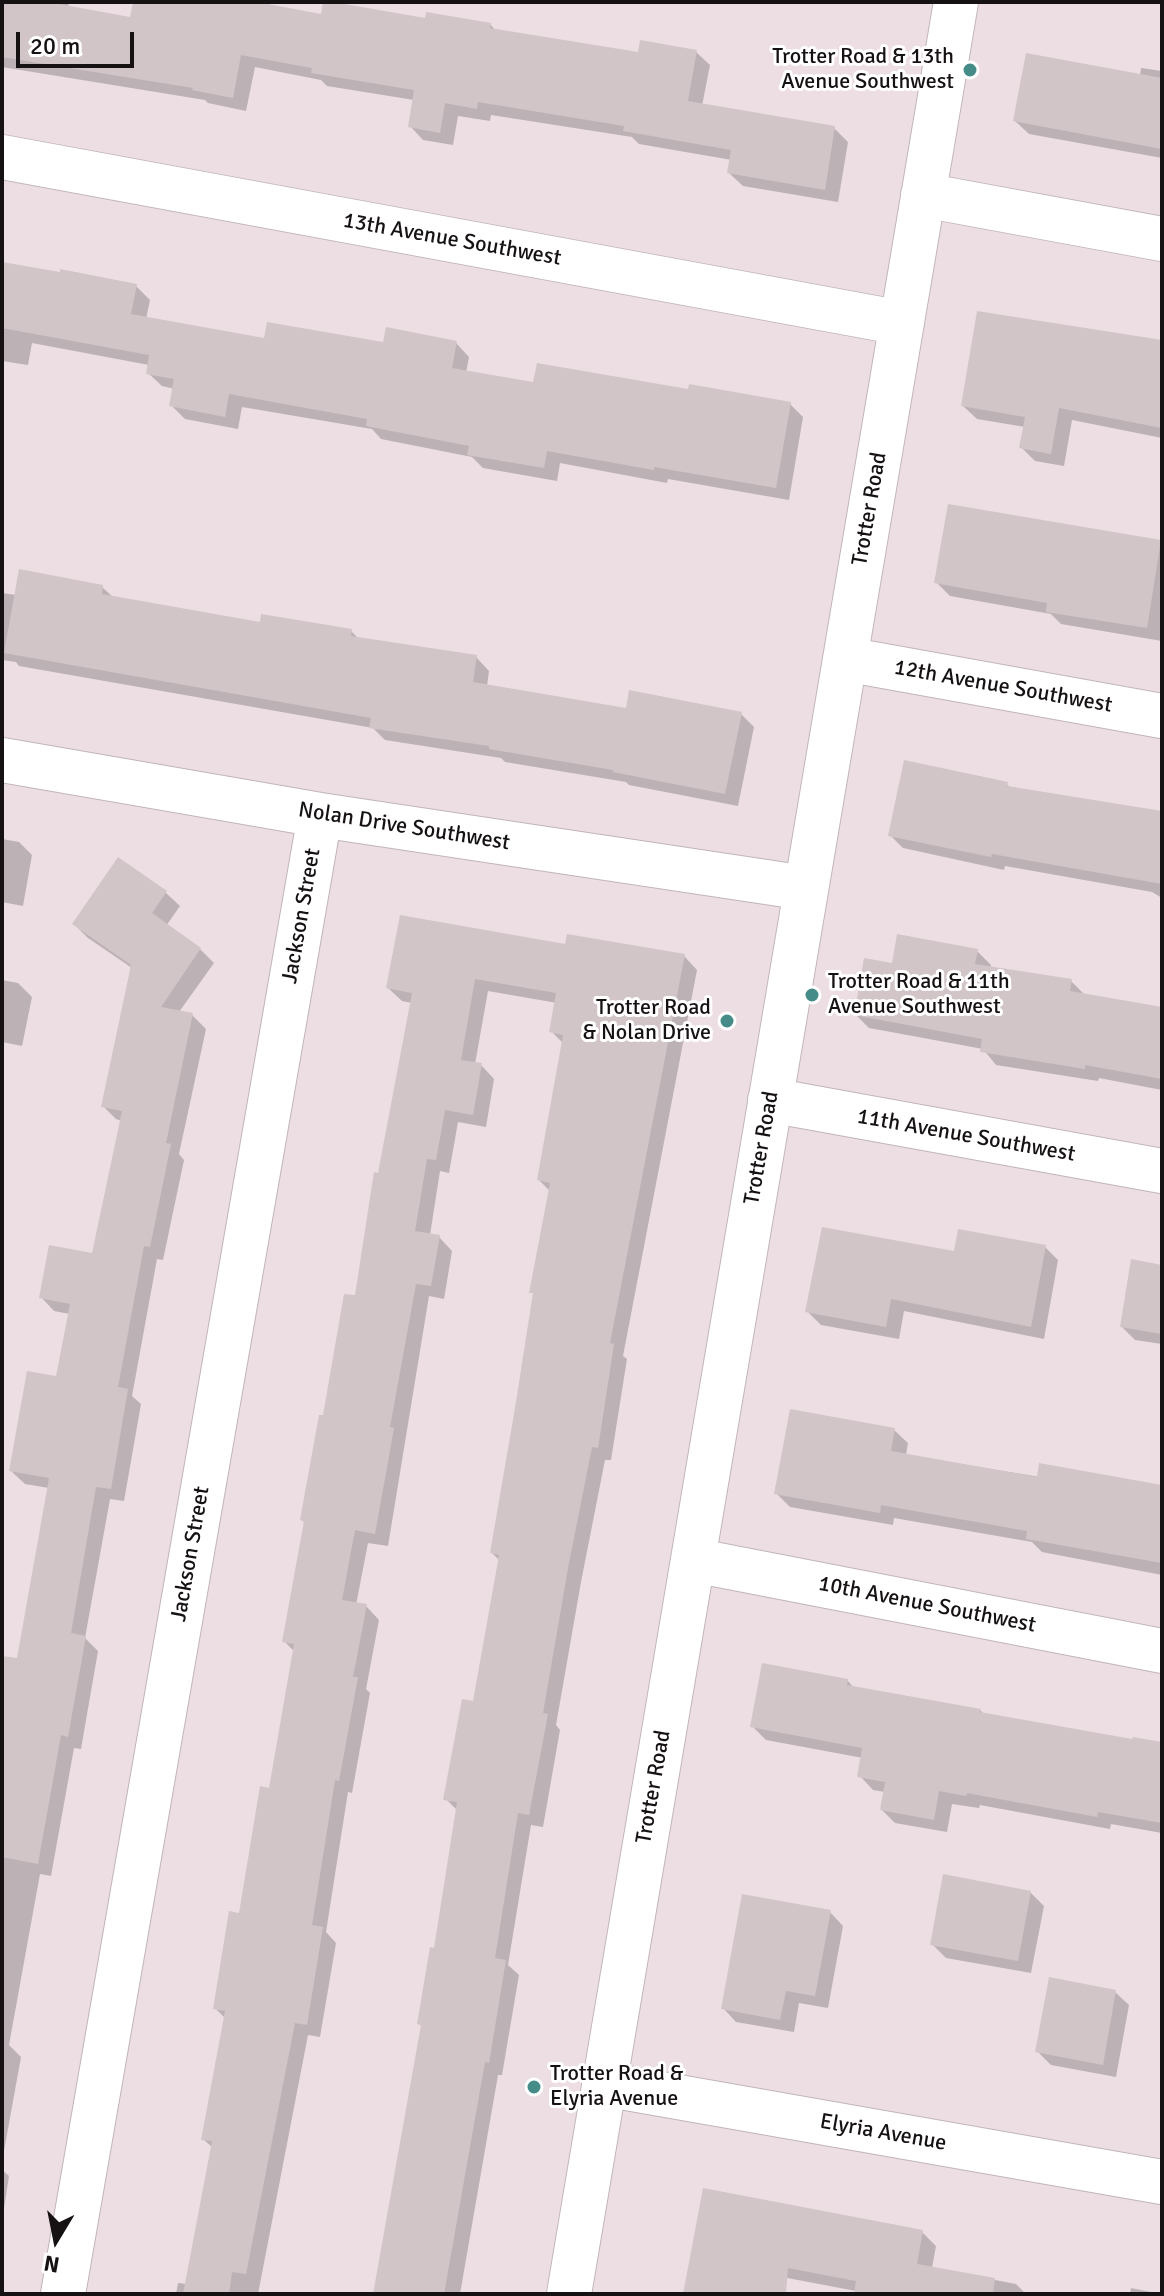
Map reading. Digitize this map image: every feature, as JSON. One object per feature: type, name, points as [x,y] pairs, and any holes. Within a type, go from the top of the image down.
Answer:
[{"type":"street","name":"Trotter Road","points":[[569,2294],[956,2]]},
{"type":"street","name":"13th Avenue Southwest","points":[[2,157],[902,323]]},
{"type":"street","points":[[923,195],[1162,239]]},
{"type":"street","name":"12th Avenue Southwest","points":[[845,659],[1162,716]]},
{"type":"street","name":"Nolan Drive Southwest","points":[[2,760],[320,815],[806,888]]},
{"type":"street","name":"Jackson Street","points":[[63,2294],[320,815]]},
{"type":"street","name":"11th Avenue Southwest","points":[[770,1100],[1162,1171]]},
{"type":"street","name":"10th Avenue Southwest","points":[[693,1560],[1162,1651]]},
{"type":"street","name":"Elyria Avenue","points":[[604,2084],[1162,2182]]},
{"type":"building","points":[[2,2],[48,2],[130,17],[133,2],[257,2],[321,14],[323,2],[333,2],[425,18],[426,12],[491,23],[490,28],[638,52],[640,40],[697,50],[688,101],[835,126],[825,190],[727,173],[731,150],[623,131],[624,126],[478,102],[477,109],[445,103],[440,133],[408,127],[414,90],[311,73],[312,68],[241,55],[233,98],[193,88],[2,57]]},
{"type":"building","points":[[1026,53],[1162,78],[1162,149],[1013,121]]},
{"type":"building","points":[[2,262],[60,272],[60,269],[137,284],[131,314],[264,338],[267,322],[383,342],[386,327],[457,341],[452,368],[533,382],[537,363],[688,389],[689,384],[791,402],[776,488],[547,451],[544,468],[467,455],[469,446],[366,426],[367,419],[229,394],[225,417],[169,406],[174,379],[146,374],[149,355],[2,328]]},
{"type":"building","points":[[977,311],[1162,340],[1162,428],[1059,408],[1051,454],[1019,448],[1025,417],[961,406]]},
{"type":"building","points":[[948,504],[1161,540],[1147,628],[1046,612],[1047,603],[934,583]]},
{"type":"building","points":[[19,569],[103,585],[102,594],[260,622],[261,614],[352,629],[351,636],[477,655],[473,682],[626,708],[629,690],[742,712],[725,794],[613,770],[489,749],[489,746],[369,728],[371,718],[4,653]]},
{"type":"building","points":[[904,760],[1008,782],[1007,786],[1162,811],[1162,884],[992,854],[991,857],[888,836]]},
{"type":"building","points":[[118,857],[167,891],[152,913],[201,948],[161,1007],[193,1013],[166,1143],[171,1144],[150,1247],[144,1246],[118,1387],[128,1389],[111,1489],[96,1487],[71,1633],[86,1636],[68,1737],[61,1735],[38,1864],[2,1857],[2,1656],[17,1658],[49,1478],[9,1471],[27,1371],[56,1376],[70,1304],[39,1298],[49,1245],[92,1253],[122,1111],[101,1107],[131,965],[72,924]]},
{"type":"building","points":[[400,915],[565,944],[567,934],[685,954],[610,1343],[614,1344],[598,1448],[592,1447],[568,1568],[543,1713],[548,1714],[529,1815],[518,1813],[495,1958],[506,1960],[444,2294],[373,2294],[457,1802],[443,1800],[462,1699],[473,1701],[499,1555],[490,1553],[533,1293],[529,1293],[550,1183],[537,1180],[563,1035],[549,1032],[556,993],[475,979],[461,1060],[482,1063],[473,1115],[445,1110],[436,1160],[427,1159],[415,1231],[440,1235],[431,1286],[416,1284],[390,1427],[394,1428],[375,1534],[355,1530],[342,1600],[367,1604],[353,1677],[358,1677],[339,1781],[335,1780],[312,1925],[323,1927],[307,2025],[295,2023],[246,2274],[232,2272],[229,2294],[183,2294],[212,2141],[201,2140],[225,2011],[213,2009],[229,1911],[239,1913],[260,1786],[269,1788],[294,1644],[282,1642],[304,1521],[300,1520],[319,1415],[323,1415],[344,1294],[355,1295],[374,1172],[378,1173],[412,993],[386,988]]},
{"type":"building","points":[[897,934],[978,949],[975,964],[1072,979],[1070,991],[1162,1007],[1162,1079],[1085,1065],[1085,1069],[980,1052],[982,1039],[854,1015],[864,958],[892,963]]},
{"type":"building","points":[[822,1227],[954,1251],[958,1229],[1046,1245],[1031,1327],[891,1299],[886,1327],[805,1312]]},
{"type":"building","points":[[1131,1259],[1162,1265],[1162,1334],[1120,1327]]},
{"type":"building","points":[[790,1409],[895,1428],[891,1451],[1037,1477],[1039,1463],[1162,1485],[1162,1563],[1026,1539],[1027,1531],[881,1505],[880,1513],[774,1494]]},
{"type":"building","points":[[762,1663],[848,1679],[847,1685],[981,1709],[980,1712],[1162,1742],[1162,1823],[1098,1812],[1097,1817],[967,1793],[966,1796],[939,1791],[934,1820],[880,1810],[885,1782],[857,1777],[862,1748],[750,1727]]},
{"type":"building","points":[[943,1874],[1031,1891],[1018,1961],[930,1945]]},
{"type":"building","points":[[742,1894],[831,1910],[815,1996],[786,1991],[780,2020],[721,2009]]},
{"type":"building","points":[[1049,1977],[1116,1990],[1103,2065],[1035,2052]]},
{"type":"building","points":[[703,2188],[923,2230],[917,2264],[995,2278],[993,2294],[854,2294],[856,2281],[788,2268],[786,2294],[683,2294]]},
{"type":"place","name":"Trotter Road & 13th Avenue Southwest","points":[[970,70]]},
{"type":"place","name":"Trotter Road & 11th Avenue Southwest","points":[[812,995]]},
{"type":"place","name":"Trotter Road & Nolan Drive","points":[[727,1021]]},
{"type":"place","name":"Trotter Road & Elyria Avenue","points":[[534,2087]]}]
